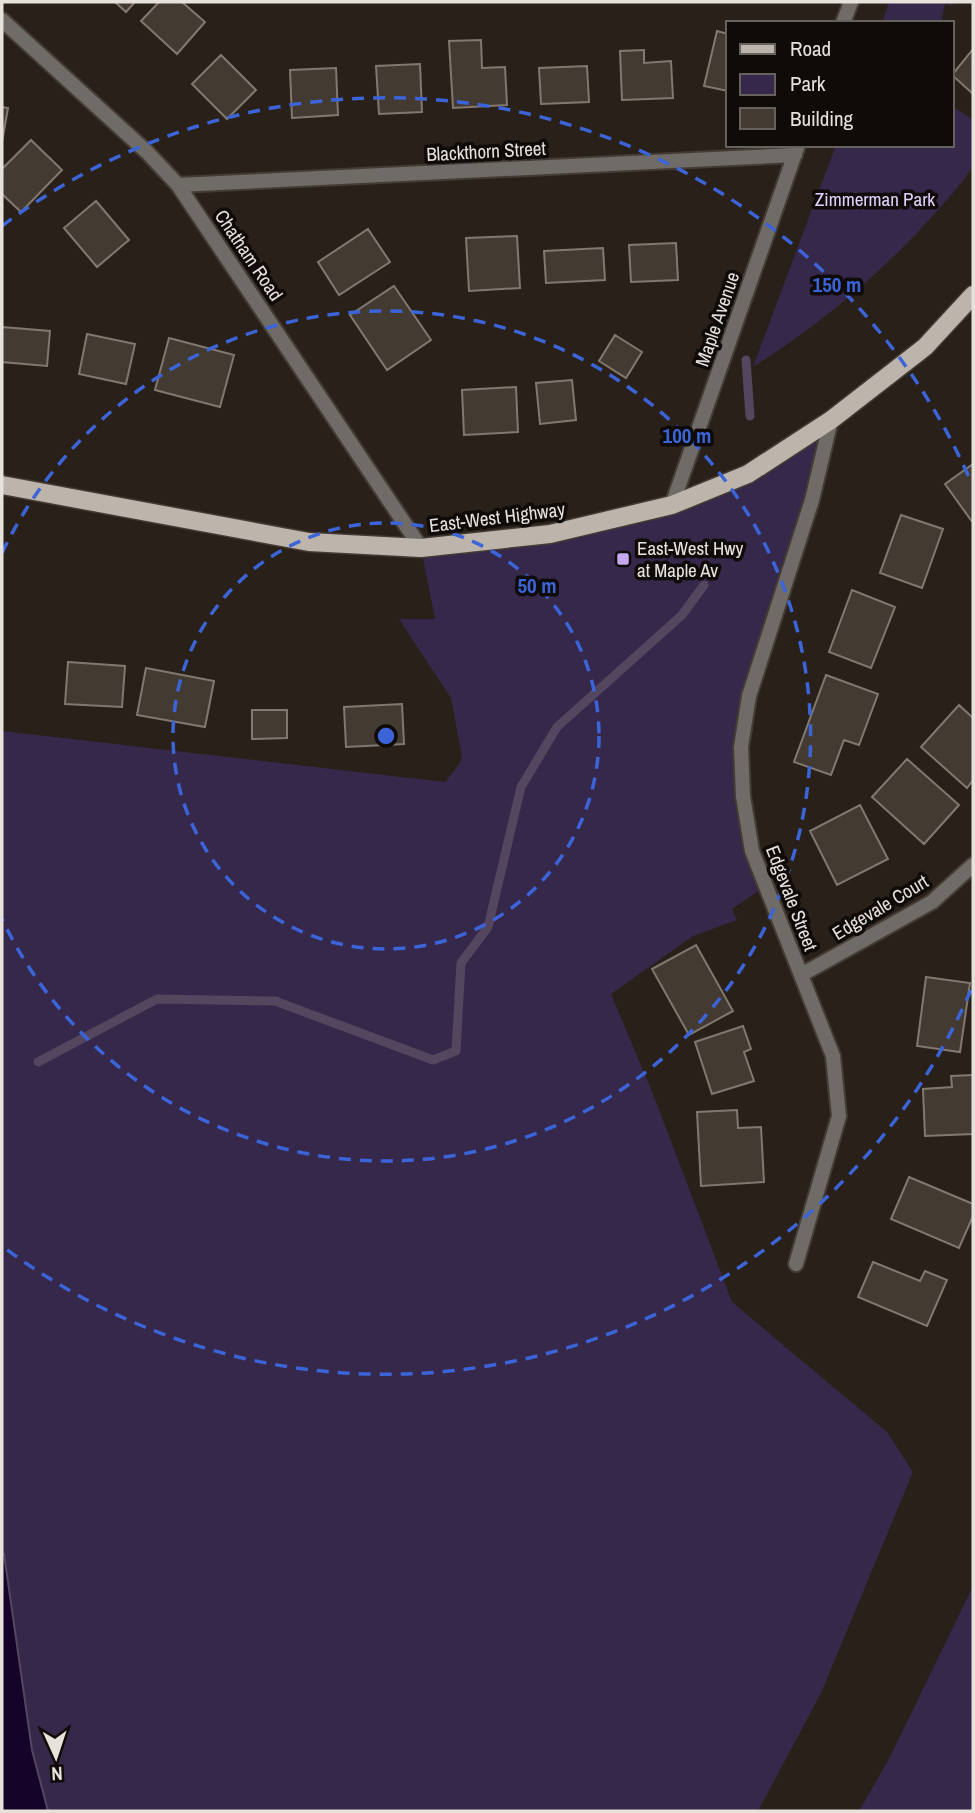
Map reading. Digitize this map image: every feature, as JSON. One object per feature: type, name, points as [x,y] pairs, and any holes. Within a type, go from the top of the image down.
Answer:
[{"type":"main road","name":"East-West Highway","points":[[2,485],[309,542],[421,548],[550,534],[672,505],[748,474],[831,420],[925,346],[973,295]]},
{"type":"street","points":[[844,21],[851,2]]},
{"type":"street","name":"Chatham Road","points":[[2,20],[147,152],[178,185],[421,548]]},
{"type":"street","name":"Blackthorn Street","points":[[178,185],[796,150]]},
{"type":"street","name":"Maple Avenue","points":[[672,505],[796,150]]},
{"type":"street","name":"Edgevale Street","points":[[796,1264],[839,1116],[833,1056],[752,851],[743,796],[741,747],[749,696],[812,500],[831,420]]},
{"type":"street","name":"Edgevale Court","points":[[801,975],[932,902],[973,865]]},
{"type":"green space","points":[[889,2],[955,2],[951,6],[945,3],[941,21],[883,21]]},
{"type":"green space","name":"Zimmerman Park","points":[[954,107],[973,120],[973,163],[969,172],[924,226],[879,271],[831,312],[753,367],[835,147],[954,147]]},
{"type":"green space","points":[[831,420],[749,696],[743,796],[766,886],[732,909],[737,920],[693,936],[611,994],[655,1099],[732,1302],[887,1432],[913,1472],[821,1693],[758,1811],[2,1811],[2,731],[445,782],[462,757],[451,698],[399,619],[435,619],[421,548],[672,505]]},
{"type":"green space","points":[[973,1586],[973,1811],[859,1811],[889,1759]]},
{"type":"shaded area","points":[[2,1553],[32,1750],[48,1811],[2,1811]]},
{"type":"building","points":[[115,2],[135,2],[126,12]]},
{"type":"building","points":[[159,2],[182,2],[205,22],[177,54],[141,21]]},
{"type":"building","points":[[717,31],[726,33],[726,91],[704,86]]},
{"type":"building","points":[[481,40],[482,68],[505,67],[507,105],[453,108],[449,41]]},
{"type":"building","points":[[973,49],[973,94],[954,77],[954,73]]},
{"type":"building","points":[[644,50],[644,63],[671,61],[673,98],[622,100],[620,51]]},
{"type":"building","points":[[221,55],[256,90],[227,119],[192,84]]},
{"type":"building","points":[[420,64],[422,112],[379,114],[376,66]]},
{"type":"building","points":[[587,66],[589,102],[541,104],[539,68]]},
{"type":"building","points":[[336,68],[338,115],[292,118],[290,70]]},
{"type":"building","points":[[2,107],[8,108],[2,142]]},
{"type":"building","points":[[31,140],[62,170],[21,212],[2,194],[2,169]]},
{"type":"building","points":[[96,201],[129,240],[97,267],[64,228]]},
{"type":"building","points":[[368,229],[390,262],[339,295],[318,262]]},
{"type":"building","points":[[517,236],[520,288],[469,291],[466,238]]},
{"type":"building","points":[[676,243],[678,280],[631,282],[629,245]]},
{"type":"building","points":[[603,248],[605,280],[546,283],[544,251]]},
{"type":"building","points":[[394,286],[431,340],[387,370],[350,315]]},
{"type":"building","points":[[2,327],[50,331],[47,366],[2,362]]},
{"type":"building","points":[[87,334],[135,344],[126,384],[79,374]]},
{"type":"building","points":[[615,335],[642,352],[626,378],[599,361]]},
{"type":"building","points":[[169,338],[234,355],[220,407],[155,390]]},
{"type":"building","points":[[572,380],[576,420],[540,424],[536,383]]},
{"type":"building","points":[[516,387],[518,432],[464,435],[462,390]]},
{"type":"building","points":[[973,464],[973,523],[945,484]]},
{"type":"building","points":[[901,515],[943,529],[922,588],[880,573]]},
{"type":"building","points":[[852,590],[895,607],[871,668],[829,652]]},
{"type":"building","points":[[68,662],[125,666],[122,707],[65,704]]},
{"type":"building","points":[[146,668],[214,681],[205,727],[137,715]]},
{"type":"building","points":[[826,675],[878,694],[859,745],[844,740],[831,775],[794,762]]},
{"type":"building","points":[[402,704],[404,744],[346,747],[344,707]]},
{"type":"building","points":[[959,705],[973,718],[973,780],[967,788],[921,747]]},
{"type":"building","points":[[252,710],[287,710],[287,738],[252,739]]},
{"type":"building","points":[[907,759],[959,805],[924,844],[872,797]]},
{"type":"building","points":[[860,805],[888,859],[837,885],[810,831]]},
{"type":"building","points":[[696,945],[733,1011],[689,1035],[652,969]]},
{"type":"building","points":[[926,977],[970,983],[960,1052],[917,1046]]},
{"type":"building","points":[[743,1026],[751,1049],[744,1052],[754,1081],[712,1094],[695,1042]]},
{"type":"building","points":[[973,1075],[973,1134],[925,1136],[923,1089],[952,1087],[951,1076]]},
{"type":"building","points":[[737,1110],[738,1128],[761,1127],[764,1182],[701,1186],[697,1112]]},
{"type":"building","points":[[909,1177],[973,1204],[973,1216],[959,1248],[891,1219]]},
{"type":"building","points":[[873,1262],[920,1281],[925,1271],[947,1280],[927,1326],[858,1297]]},
{"type":"waterway","points":[[746,360],[750,416]]},
{"type":"waterway","points":[[38,1062],[157,999],[275,1001],[433,1060],[456,1051],[461,963],[488,927],[521,787],[557,727],[682,615],[704,585]]},
{"type":"place","name":"East-West Hwy at Maple Av","points":[[623,559]]}]
